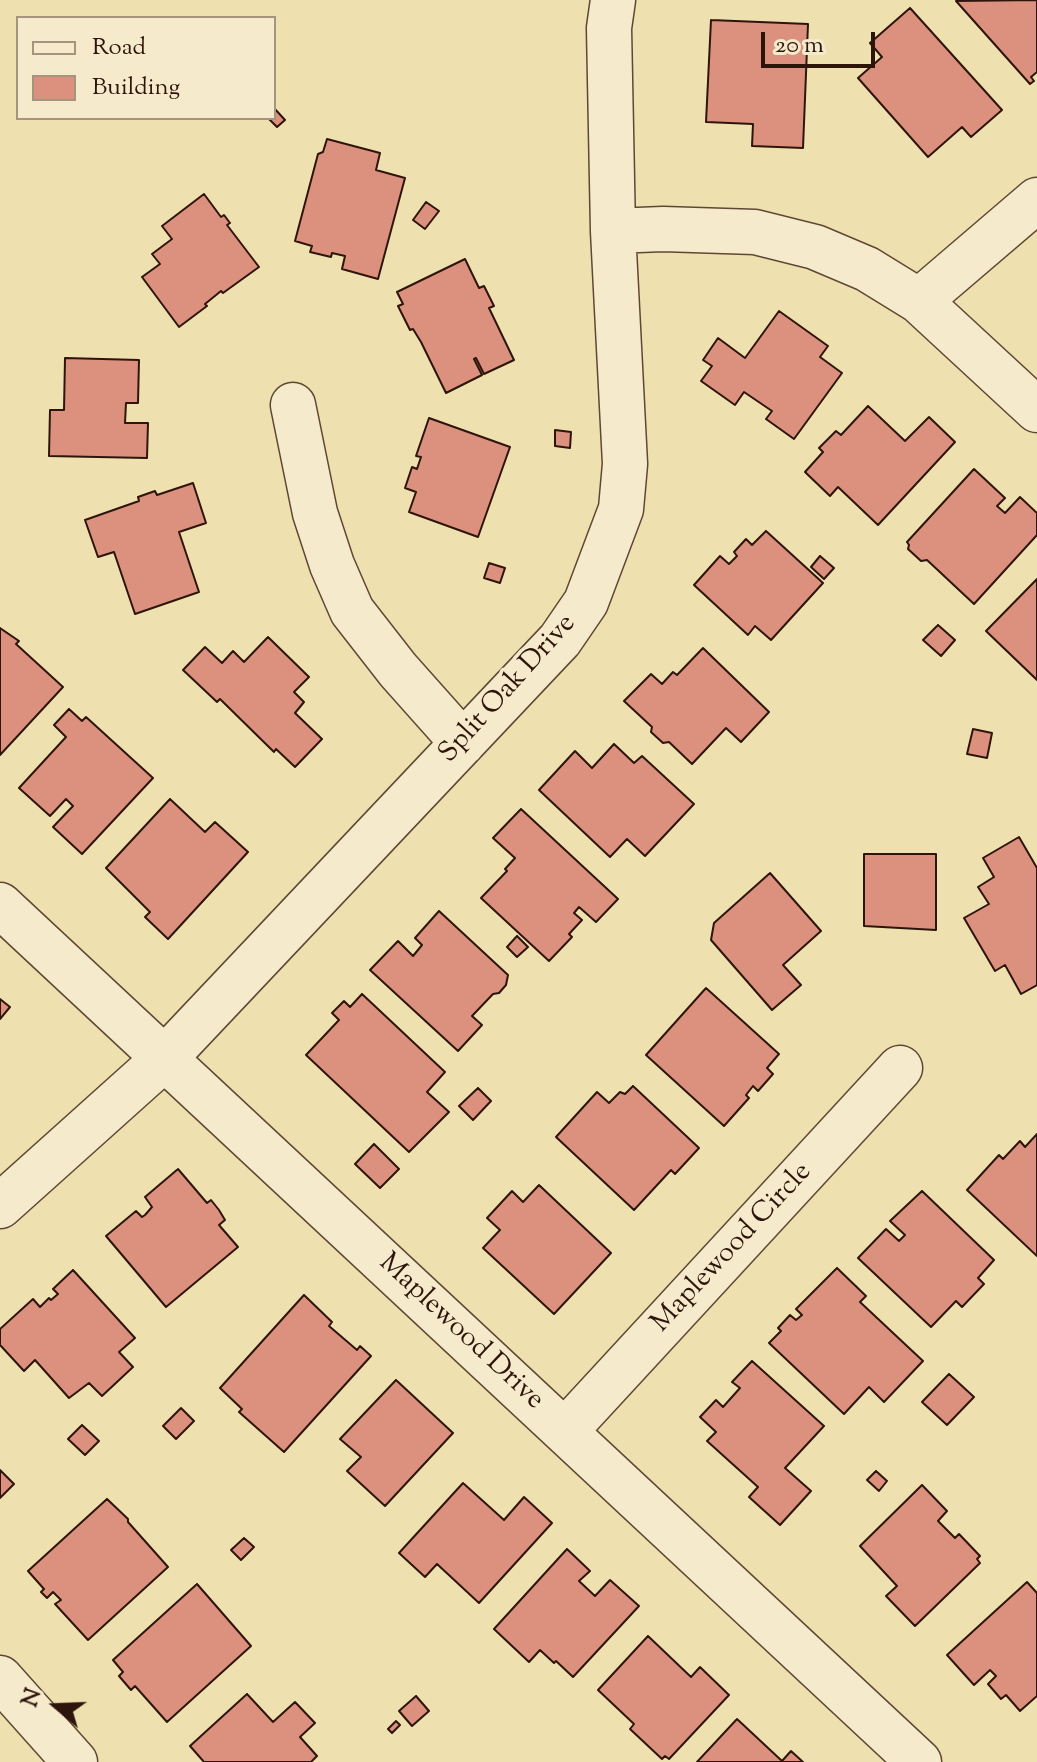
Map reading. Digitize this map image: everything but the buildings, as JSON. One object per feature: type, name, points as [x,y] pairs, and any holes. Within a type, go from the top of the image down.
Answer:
[{"type":"street","name":"Split Oak Drive","points":[[0,1206],[165,1058],[560,640],[586,602],[621,509],[625,464],[613,231],[609,28],[613,0]]},
{"type":"street","points":[[919,301],[1037,200]]},
{"type":"street","points":[[613,231],[755,232],[828,252],[867,269],[919,301],[1037,410]]},
{"type":"street","points":[[293,405],[315,513],[332,565],[352,611],[398,670],[463,743]]},
{"type":"street","name":"Maplewood Drive","points":[[0,905],[919,1762]]},
{"type":"street","name":"Maplewood Circle","points":[[566,1430],[900,1068]]},
{"type":"street","points":[[0,1678],[75,1762]]}]
